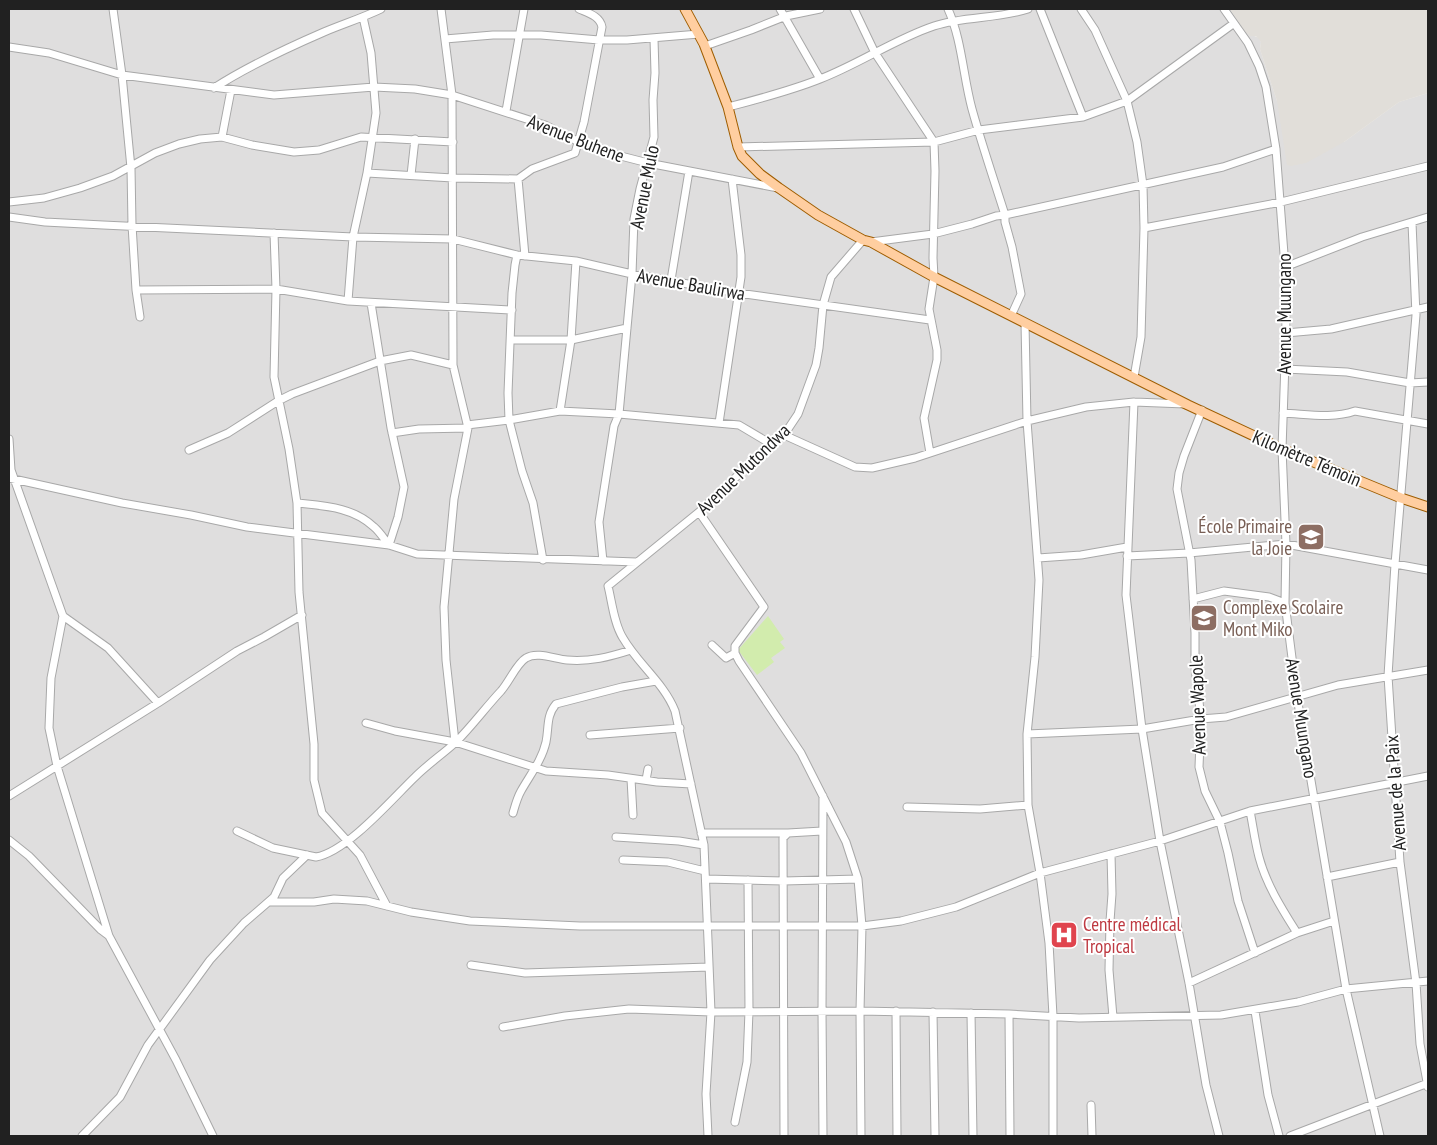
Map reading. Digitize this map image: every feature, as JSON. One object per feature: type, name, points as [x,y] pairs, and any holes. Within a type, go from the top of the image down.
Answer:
[{"type":"main road","points":[[685,9],[705,46],[728,108],[738,146]]},
{"type":"main road","name":"Kilomètre Témoin","points":[[738,146],[742,156],[750,164],[779,188],[818,215],[934,277],[1188,405],[1282,448],[1401,498],[1428,507]]},
{"type":"street","points":[[113,9],[131,168],[132,225],[136,290],[140,317]]},
{"type":"street","points":[[441,9],[452,95],[453,365],[467,426],[454,499],[444,616],[446,660],[455,742]]},
{"type":"street","points":[[506,111],[524,9]]},
{"type":"street","points":[[367,173],[453,178],[518,178],[532,169],[575,153],[592,86],[602,27],[600,20],[579,9]]},
{"type":"street","points":[[780,9],[786,16],[820,79]]},
{"type":"street","points":[[705,46],[786,16],[820,9]]},
{"type":"street","points":[[854,9],[876,53],[934,142],[934,277],[929,301],[930,320],[937,350],[936,370],[924,418],[930,453]]},
{"type":"street","points":[[948,9],[953,21],[965,70],[972,108],[1005,215],[1012,247],[1021,294],[1011,316]]},
{"type":"street","points":[[728,108],[820,79],[918,32],[953,21],[1016,13],[1028,9]]},
{"type":"street","points":[[1040,9],[1083,118]]},
{"type":"street","points":[[1081,9],[1095,30],[1127,101],[1137,142],[1143,185],[1144,228],[1141,337],[1134,377]]},
{"type":"street","name":"Avenue Muungano","points":[[1224,9],[1248,43],[1259,66],[1266,87],[1276,149],[1285,268],[1286,333],[1282,448],[1286,544],[1285,603],[1297,697],[1346,989],[1380,1136]]},
{"type":"street","points":[[214,88],[234,75],[262,61],[323,32],[376,10]]},
{"type":"street","points":[[348,301],[353,237],[367,173],[376,113],[371,53],[363,17]]},
{"type":"street","points":[[738,146],[934,142],[979,130],[1083,118],[1127,101],[1234,24]]},
{"type":"street","points":[[445,39],[493,34],[541,35],[599,40],[654,39],[700,34]]},
{"type":"street","name":"Avenue Mulo","points":[[603,561],[598,522],[614,426],[619,414],[632,274],[634,219],[654,137],[654,39]]},
{"type":"street","name":"Avenue Buhene","points":[[9,48],[49,53],[122,76],[274,95],[374,87],[415,89],[452,95],[546,125],[579,142],[648,163],[779,188]]},
{"type":"street","points":[[222,137],[231,90]]},
{"type":"street","points":[[9,202],[44,198],[80,188],[114,176],[155,153],[179,144],[222,137],[252,145],[294,152],[319,150],[361,137],[452,142]]},
{"type":"street","points":[[411,176],[415,140]]},
{"type":"street","points":[[867,241],[933,234],[996,216],[1223,167],[1276,149]]},
{"type":"street","points":[[1144,228],[1281,202],[1428,166]]},
{"type":"street","points":[[671,280],[689,171]]},
{"type":"street","points":[[518,178],[526,256]]},
{"type":"street","points":[[719,423],[741,277],[741,255],[732,194],[732,179]]},
{"type":"street","points":[[1285,268],[1362,237],[1428,217]]},
{"type":"street","name":"Avenue Baulirwa","points":[[9,218],[46,222],[353,237],[453,239],[517,255],[576,261],[632,274],[738,292],[930,320]]},
{"type":"street","name":"Avenue de la Paix","points":[[1412,223],[1416,310],[1395,564],[1388,676],[1400,862],[1416,983],[1420,1044],[1428,1087]]},
{"type":"street","points":[[274,233],[276,289],[274,377],[289,449],[297,503],[299,592],[314,744],[314,783],[322,814],[360,855],[387,906]]},
{"type":"street","name":"Avenue Mutondwa","points":[[631,650],[621,636],[608,586],[699,512],[771,444],[784,435],[798,414],[816,365],[823,305],[831,277],[867,241]]},
{"type":"street","points":[[517,255],[512,310],[508,393],[509,420],[522,471],[533,504],[543,560]]},
{"type":"street","points":[[560,411],[571,340],[576,261]]},
{"type":"street","points":[[136,290],[276,289],[348,301],[512,310]]},
{"type":"street","points":[[371,303],[392,433],[404,487],[398,517],[389,545]]},
{"type":"street","points":[[1286,333],[1331,329],[1428,308]]},
{"type":"street","points":[[1025,323],[1027,421],[1039,580],[1035,657],[1027,734],[1028,805],[1040,873],[1049,943],[1053,1016],[1053,1136]]},
{"type":"street","points":[[511,340],[571,340],[627,328]]},
{"type":"street","points":[[188,450],[228,434],[292,394],[380,361],[411,355],[453,365]]},
{"type":"street","points":[[1285,369],[1347,372],[1410,383],[1428,382]]},
{"type":"street","points":[[784,435],[855,467],[863,468],[889,464],[930,453],[1027,421],[1086,407],[1134,402],[1188,405]]},
{"type":"street","points":[[1134,402],[1126,595],[1142,729],[1160,841],[1189,983],[1206,1085],[1219,1136]]},
{"type":"street","name":"Avenue Wapole","points":[[1202,410],[1184,456],[1177,489],[1189,553],[1193,599],[1195,667],[1201,719],[1200,778],[1220,822],[1238,901],[1255,953]]},
{"type":"street","points":[[392,433],[467,426],[560,411],[619,414],[739,425],[771,444]]},
{"type":"street","points":[[1283,413],[1330,416],[1345,415],[1355,411],[1428,424]]},
{"type":"street","points":[[9,440],[12,478],[63,616],[51,678],[49,728],[57,766],[109,936],[160,1030],[213,1136]]},
{"type":"street","points":[[12,478],[122,503],[190,514],[248,527],[389,545],[417,554],[636,562]]},
{"type":"street","points":[[297,503],[344,509],[354,513],[374,526],[389,545]]},
{"type":"street","points":[[699,512],[764,607],[735,646],[738,661],[801,753],[846,842],[858,879],[862,926],[860,1010],[861,1136]]},
{"type":"street","points":[[1127,556],[1189,553],[1286,544],[1428,570]]},
{"type":"street","points":[[1038,558],[1081,555],[1127,547]]},
{"type":"street","points":[[1193,599],[1224,592],[1269,596],[1285,603]]},
{"type":"street","points":[[9,796],[237,651],[264,638],[302,615]]},
{"type":"street","points":[[63,616],[108,648],[158,703]]},
{"type":"street","points":[[712,645],[726,658],[735,653]]},
{"type":"street","points":[[237,831],[273,848],[320,857],[347,842],[455,742],[508,683],[526,657],[534,655],[585,661],[596,660],[631,650],[672,703],[680,728],[704,845],[711,1012],[706,1094],[708,1136]]},
{"type":"street","points":[[1027,734],[1142,729],[1226,716],[1243,713],[1338,685],[1428,670]]},
{"type":"street","points":[[513,813],[520,794],[542,756],[547,740],[550,711],[556,704],[622,687],[656,681]]},
{"type":"street","points":[[366,723],[395,731],[455,742],[534,768],[560,773],[608,775],[690,784]]},
{"type":"street","points":[[590,735],[680,728]]},
{"type":"street","points":[[646,780],[648,769]]},
{"type":"street","points":[[270,902],[314,902],[334,899],[367,901],[412,912],[470,921],[580,926],[862,926],[900,921],[956,907],[1040,873],[1160,841],[1250,811],[1428,776]]},
{"type":"street","points":[[631,779],[633,814]]},
{"type":"street","points":[[823,796],[823,1136]]},
{"type":"street","points":[[907,807],[980,809],[1028,805]]},
{"type":"street","points":[[1250,811],[1259,857],[1265,874],[1279,904],[1297,934]]},
{"type":"street","points":[[701,833],[822,831]]},
{"type":"street","points":[[784,1136],[784,838],[788,833]]},
{"type":"street","points":[[616,837],[679,841],[704,845]]},
{"type":"street","points":[[9,840],[29,856],[109,936]]},
{"type":"street","points":[[1110,854],[1112,894],[1109,970],[1113,1017]]},
{"type":"street","points":[[82,1136],[120,1097],[148,1045],[210,960],[244,923],[270,902],[283,878],[307,855]]},
{"type":"street","points":[[623,860],[668,862],[705,871]]},
{"type":"street","points":[[1327,876],[1400,862]]},
{"type":"street","points":[[706,879],[784,881],[858,879]]},
{"type":"street","points":[[735,1122],[747,1062],[749,1012],[748,880]]},
{"type":"street","points":[[1189,983],[1297,934],[1334,921]]},
{"type":"street","points":[[471,965],[518,972],[540,973],[710,968]]},
{"type":"street","points":[[503,1027],[565,1016],[629,1009],[711,1012],[860,1010],[1080,1018],[1221,1015],[1255,1011],[1346,989],[1428,981]]},
{"type":"street","points":[[896,1011],[897,1136]]},
{"type":"street","points":[[1255,1011],[1268,1096],[1279,1136]]},
{"type":"street","points":[[932,1012],[935,1136]]},
{"type":"street","points":[[971,1013],[973,1136]]},
{"type":"street","points":[[1009,1014],[1010,1136]]},
{"type":"street","points":[[1290,1136],[1428,1083]]},
{"type":"street","points":[[1092,1105],[1092,1136]]},
{"type":"shaded area","points":[[9,9],[1230,9],[1245,32],[1259,38],[1261,42],[1260,49],[1277,101],[1344,142],[1399,102],[1428,93],[1428,1136],[9,1136]]},
{"type":"shaded area","points":[[1230,9],[1428,9],[1428,93],[1399,102],[1344,142],[1306,163],[1287,165],[1277,101],[1260,49],[1261,42],[1256,36],[1250,36],[1245,32]]},
{"type":"green space","points":[[768,616],[784,639],[780,642],[785,648],[771,658],[774,662],[757,675],[738,650]]},
{"type":"place","name":"École Primaire la Joie","points":[[1311,537]]},
{"type":"place","name":"Complexe Scolaire Mont Miko","points":[[1204,618]]},
{"type":"place","name":"Centre médical Tropical","points":[[1064,935]]}]
